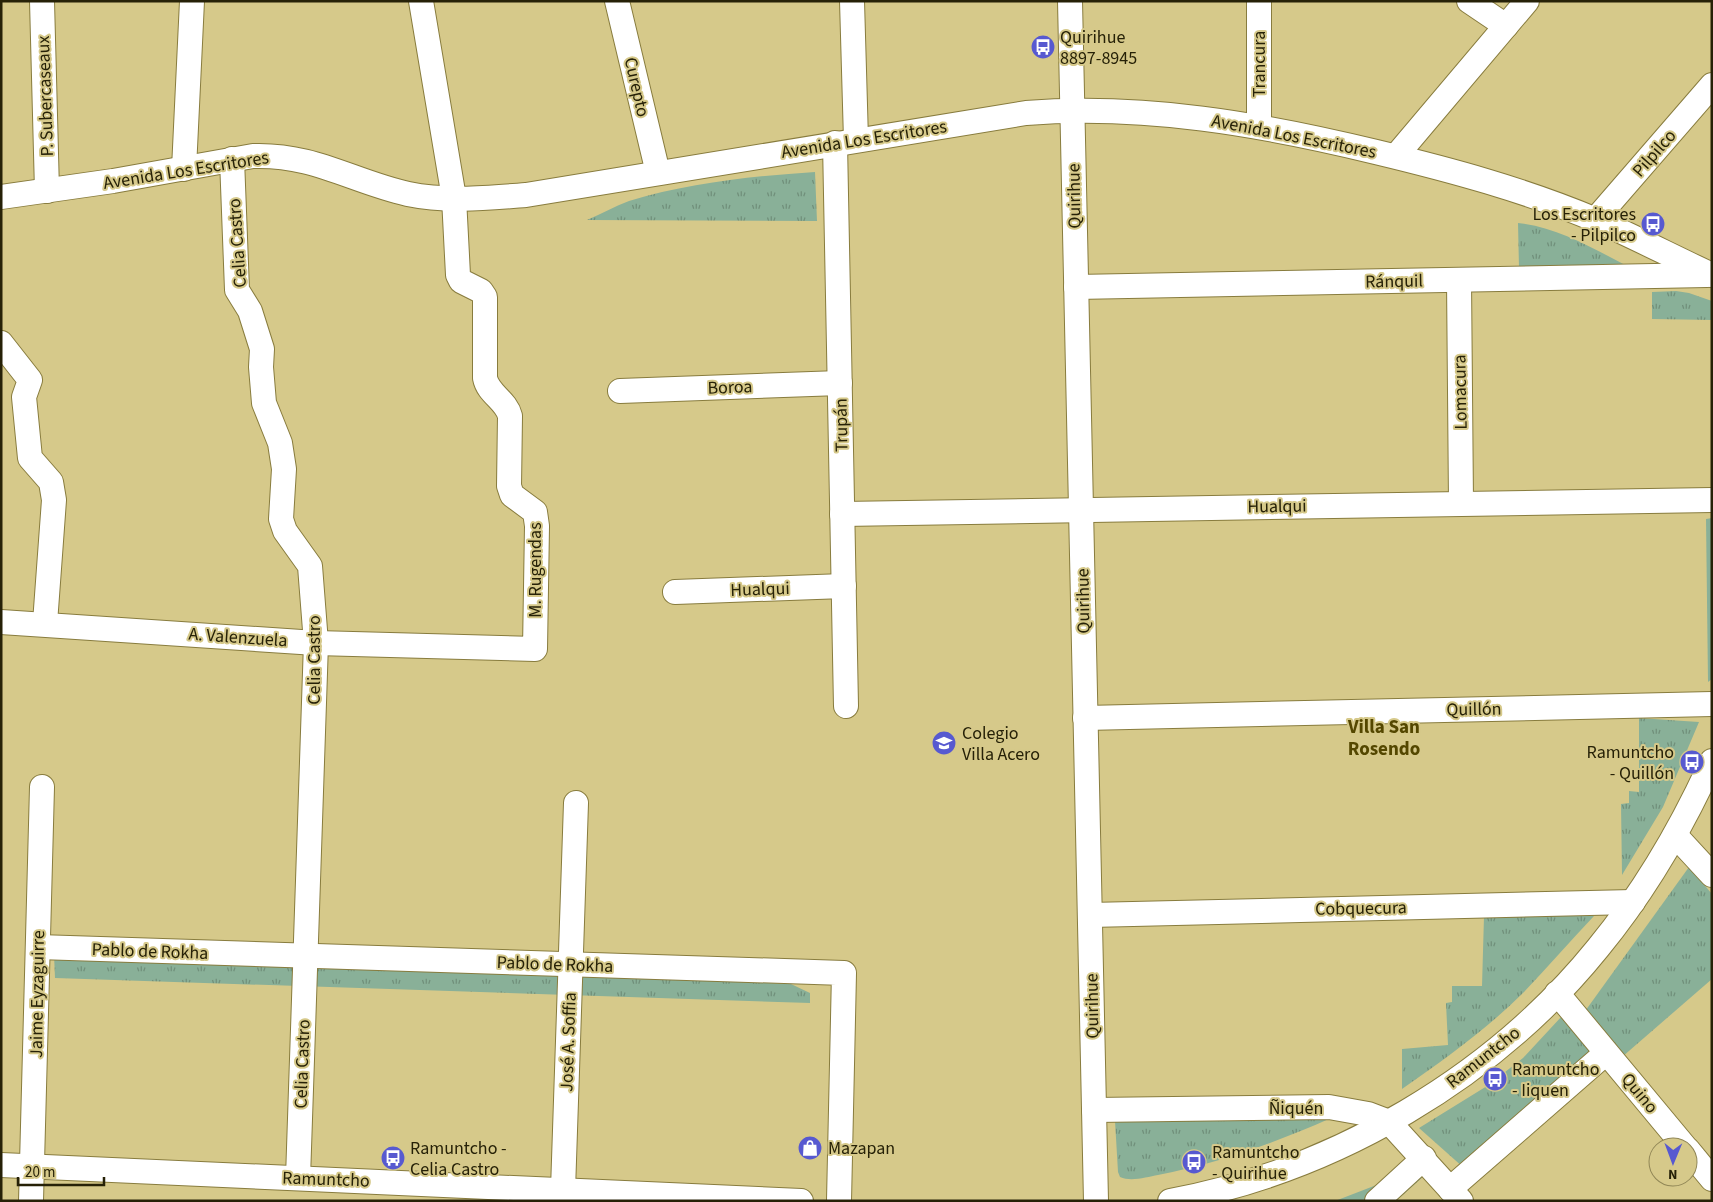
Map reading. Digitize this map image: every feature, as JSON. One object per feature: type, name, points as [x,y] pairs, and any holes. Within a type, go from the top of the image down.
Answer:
[{"type":"street","name":"P. Subercaseaux","points":[[42,1],[48,191]]},
{"type":"street","points":[[184,169],[192,1]]},
{"type":"street","points":[[421,1],[454,198]]},
{"type":"street","name":"Curepto","points":[[617,1],[658,173]]},
{"type":"street","name":"Trupán","points":[[846,706],[840,383],[845,142],[852,1]]},
{"type":"street","name":"Quirihue","points":[[1070,1],[1096,1201]]},
{"type":"street","name":"Trancura","points":[[1258,1],[1259,126]]},
{"type":"street","points":[[1469,1],[1506,26]]},
{"type":"street","points":[[1396,156],[1527,1]]},
{"type":"street","name":"Pilpilco","points":[[1596,220],[1712,85]]},
{"type":"street","name":"Avenida Los Escritores","points":[[1,197],[184,169],[232,159],[274,155],[298,158],[393,190],[425,196],[454,198],[526,196],[1026,113],[1072,111],[1171,115],[1259,126],[1396,156],[1503,186],[1596,220],[1712,275]]},
{"type":"street","name":"Celia Castro","points":[[232,159],[238,290],[250,311],[262,349],[261,367],[264,403],[280,443],[284,469],[281,519],[284,531],[310,566],[316,643],[298,1178]]},
{"type":"street","name":"M. Rugendas","points":[[454,198],[458,275],[461,281],[481,291],[485,297],[486,384],[507,406],[510,416],[509,486],[512,495],[535,512],[537,526],[535,649]]},
{"type":"street","name":"Ránquil","points":[[1076,287],[1712,275]]},
{"type":"street","name":"Lomacura","points":[[1458,280],[1461,503]]},
{"type":"street","points":[[1,343],[30,380],[24,397],[30,458],[51,482],[54,500],[45,623]]},
{"type":"street","name":"Boroa","points":[[620,391],[840,383]]},
{"type":"street","name":"Hualqui","points":[[842,514],[1712,500]]},
{"type":"street","name":"Hualqui","points":[[675,592],[844,586]]},
{"type":"street","name":"A. Valenzuela","points":[[1,622],[45,623],[316,643],[535,649]]},
{"type":"street","name":"Quillón","points":[[1085,718],[1712,704]]},
{"type":"street","name":"Ramuntcho","points":[[1170,1201],[1256,1180],[1344,1145],[1389,1122],[1422,1102],[1487,1056],[1557,993],[1598,949],[1633,902],[1675,835],[1712,761]]},
{"type":"street","name":"Jaime Eyzaguirre","points":[[31,1201],[42,787]]},
{"type":"street","name":"José A. Soffia","points":[[563,1190],[576,803]]},
{"type":"street","points":[[1675,835],[1712,875]]},
{"type":"street","name":"Cobquecura","points":[[1090,915],[1633,902]]},
{"type":"street","name":"Pablo de Rokha","points":[[38,947],[844,973],[839,1201]]},
{"type":"street","name":"Quino","points":[[1557,993],[1677,1137]]},
{"type":"street","points":[[1456,1195],[1606,1053]]},
{"type":"street","name":"Ñiquén","points":[[1094,1110],[1328,1108],[1358,1112],[1389,1122],[1456,1195]]},
{"type":"street","points":[[1377,1201],[1424,1158]]},
{"type":"street","points":[[1698,1162],[1712,1179]]},
{"type":"street","name":"Ramuntcho","points":[[1,1165],[801,1201]]},
{"type":"green space","points":[[815,172],[817,221],[587,220],[629,201],[675,189],[745,178]]},
{"type":"green space","points":[[1518,223],[1533,225],[1561,234],[1629,267],[1519,268]]},
{"type":"green space","points":[[1676,291],[1689,293],[1712,301],[1712,320],[1652,319],[1652,292]]},
{"type":"green space","points":[[1712,518],[1712,679],[1708,682],[1706,519]]},
{"type":"green space","points":[[1639,718],[1699,722],[1663,807],[1622,875],[1621,804],[1629,803],[1629,791],[1639,792]]},
{"type":"green space","points":[[1689,867],[1712,894],[1712,979],[1622,1057],[1583,1014]]},
{"type":"green space","points":[[1484,916],[1594,916],[1510,1006],[1465,1043],[1402,1089],[1402,1049],[1448,1045],[1446,1003],[1452,1002],[1452,986],[1482,986]]},
{"type":"green space","points":[[54,954],[791,984],[810,993],[810,1003],[55,978]]},
{"type":"green space","points":[[1562,1016],[1594,1053],[1464,1168],[1419,1128],[1487,1086],[1523,1058]]},
{"type":"green space","points":[[1331,1118],[1289,1136],[1202,1165],[1134,1179],[1120,1177],[1118,1172],[1115,1121]]},
{"type":"green space","points":[[1405,1174],[1425,1175],[1396,1201],[1335,1201]]},
{"type":"place","name":"Quirihue 8897-8945","points":[[1043,47]]},
{"type":"place","name":"Los Escritores - Pilpilco","points":[[1653,224]]},
{"type":"place","name":"Colegio Villa Acero","points":[[944,743]]},
{"type":"place","name":"Ramuntcho - Quillón","points":[[1692,762]]},
{"type":"place","name":"Ramuntcho - Iiquen","points":[[1495,1079]]},
{"type":"place","name":"Mazapan","points":[[810,1148]]},
{"type":"place","name":"Ramuntcho - Celia Castro","points":[[393,1158]]},
{"type":"place","name":"Ramuntcho - Quirihue","points":[[1194,1162]]},
{"type":"district","name":"Villa San Rosendo","points":[[1384,737]]}]
